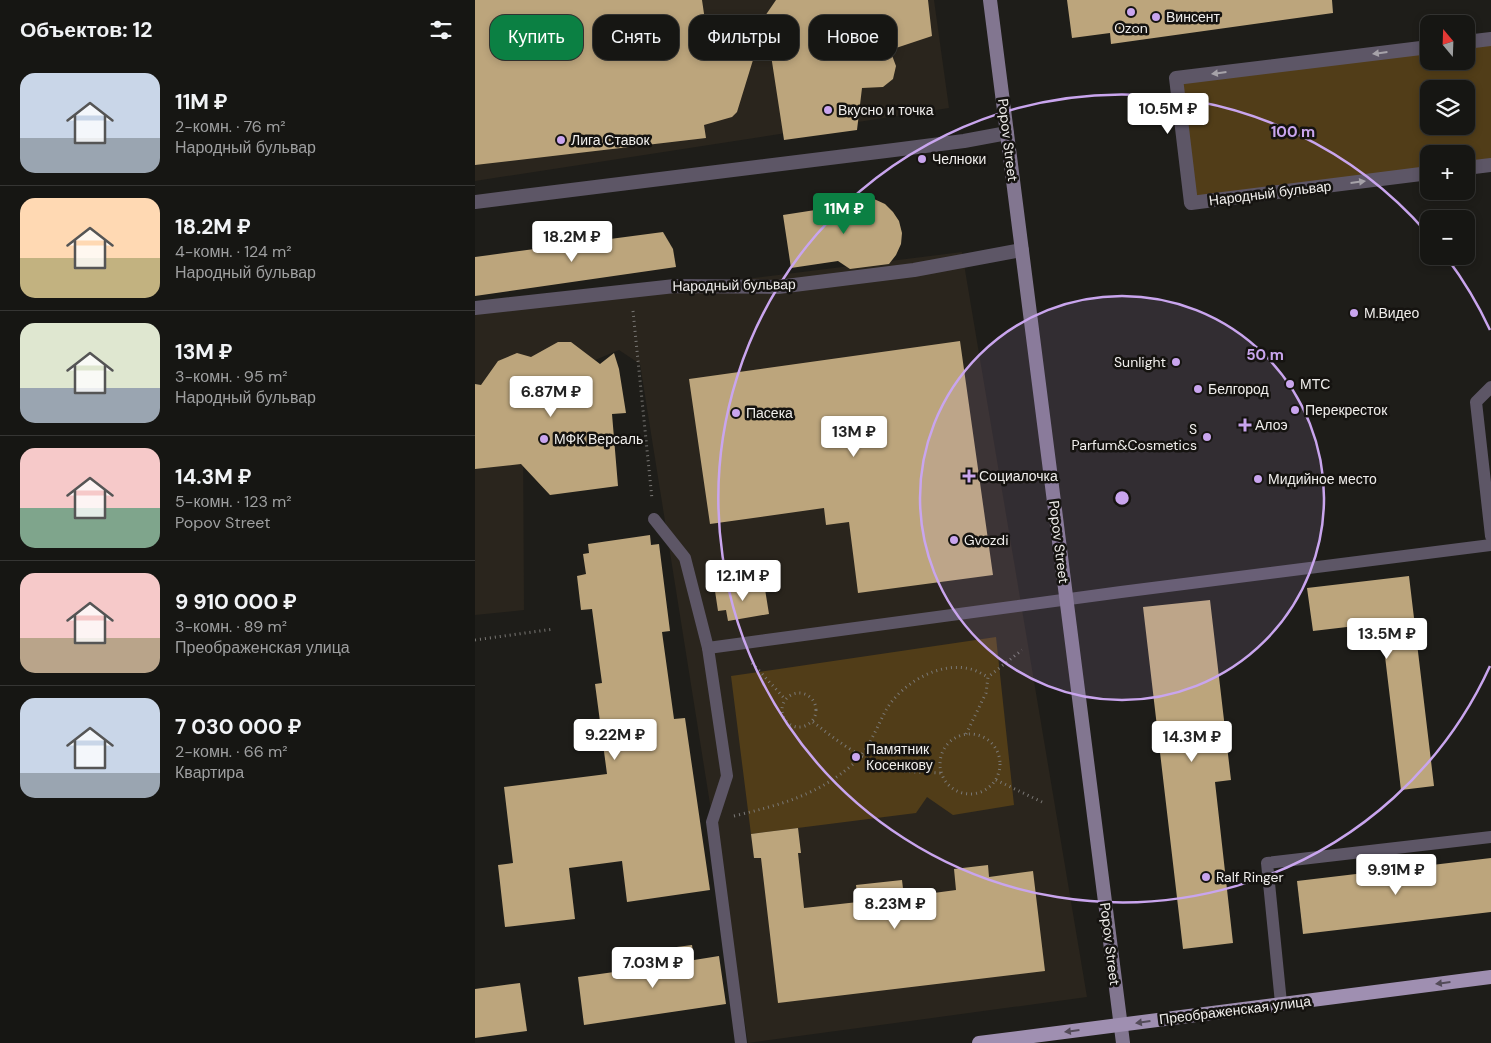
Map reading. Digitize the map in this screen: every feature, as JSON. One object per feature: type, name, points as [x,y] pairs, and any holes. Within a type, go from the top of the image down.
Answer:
[{"type":"main road","name":"Popov Street","points":[[990,0],[1123,1043]]},
{"type":"main road","name":"Преображенская улица","points":[[979,1043],[1491,976]]},
{"type":"street","points":[[1475,41],[1491,39]]},
{"type":"street","name":"Народный бульвар","points":[[1420,48],[1176,78],[1191,203],[1420,174]]},
{"type":"street","points":[[475,202],[964,141],[1007,133]]},
{"type":"street","points":[[1475,167],[1491,165]]},
{"type":"street","name":"Народный бульвар","points":[[475,308],[675,286],[778,287],[914,270],[1021,250]]},
{"type":"lane","points":[[1491,387],[1476,402],[1491,536]]},
{"type":"lane","points":[[654,519],[685,558],[708,648],[727,776],[712,822],[741,1043]]},
{"type":"lane","points":[[708,648],[1491,545]]},
{"type":"lane","points":[[1281,1004],[1267,863],[1491,837]]},
{"type":"path","points":[[631,291],[654,519]]},
{"type":"path","points":[[475,640],[555,629]]},
{"type":"path","points":[[735,644],[785,699]]},
{"type":"path","points":[[966,734],[986,693],[988,677],[1022,650]]},
{"type":"path","points":[[712,822],[783,804],[814,792],[861,756],[887,708],[908,686],[930,672],[952,667],[971,669],[988,677]]},
{"type":"path","points":[[797,692],[810,697],[817,708],[813,722],[801,728],[787,724],[781,712],[785,699],[797,692]]},
{"type":"path","points":[[813,722],[861,756],[887,768],[941,773]]},
{"type":"path","points":[[966,734],[983,736],[996,747],[1001,764],[996,780],[983,792],[966,794],[950,787],[941,773],[941,756],[950,741],[966,734]]},
{"type":"path","points":[[996,780],[1042,802]]},
{"type":"shaded area","points":[[475,0],[934,0],[949,108],[475,181]]},
{"type":"shaded area","points":[[1491,41],[1491,163],[1475,165],[1475,145],[1420,145],[1420,172],[1193,201],[1178,79],[1420,49],[1420,70],[1475,70],[1475,43]]},
{"type":"shaded area","points":[[962,252],[1087,997],[748,1043],[640,364],[619,350],[545,381],[523,434],[524,610],[475,615],[475,313]]},
{"type":"shaded area","points":[[996,637],[1014,805],[953,815],[927,797],[916,813],[751,834],[731,676]]},
{"type":"building","points":[[475,0],[702,0],[704,15],[689,15],[689,60],[753,60],[737,112],[732,117],[704,125],[706,138],[475,165]]},
{"type":"building","points":[[776,0],[928,0],[932,36],[897,48],[897,15],[809,15],[809,60],[894,60],[896,66],[893,79],[883,87],[862,88],[857,130],[784,140],[772,60],[799,60],[799,15],[766,15]]},
{"type":"building","name":"Винсент","points":[[1067,0],[1332,0],[1333,13],[1111,44],[1110,33],[1072,38]]},
{"type":"building","points":[[862,198],[874,199],[885,204],[899,221],[902,233],[901,244],[889,264],[850,269],[838,261],[791,268],[783,215],[841,206]]},
{"type":"building","points":[[663,232],[673,249],[676,267],[475,296],[475,257]]},
{"type":"building","points":[[960,341],[993,575],[858,593],[849,522],[826,525],[824,508],[710,524],[689,379]]},
{"type":"building","name":"МФК Версаль","points":[[558,342],[571,342],[600,364],[614,353],[619,369],[626,413],[612,414],[618,486],[550,495],[521,464],[475,469],[475,384],[481,385],[498,361],[517,353],[531,357]]},
{"type":"building","points":[[650,535],[651,545],[659,544],[670,631],[662,632],[674,719],[685,718],[710,890],[627,902],[622,861],[569,868],[575,919],[505,927],[498,865],[513,863],[504,787],[607,774],[595,684],[602,683],[592,609],[581,610],[577,576],[586,574],[583,554],[589,553],[588,544]]},
{"type":"building","points":[[1409,576],[1434,786],[1401,790],[1381,623],[1313,631],[1307,588]]},
{"type":"building","points":[[764,583],[769,614],[728,621],[726,610],[718,611],[715,591]]},
{"type":"building","points":[[1210,600],[1231,780],[1215,782],[1233,943],[1183,949],[1143,607]]},
{"type":"building","points":[[798,828],[801,853],[798,853],[804,908],[858,902],[856,885],[902,880],[904,897],[956,890],[954,869],[988,865],[989,877],[1033,871],[1045,971],[778,1003],[761,858],[754,858],[751,834]]},
{"type":"building","points":[[1491,858],[1491,912],[1303,934],[1297,881]]},
{"type":"building","points":[[692,945],[694,960],[719,956],[726,1004],[584,1025],[578,977],[672,964],[669,948]]},
{"type":"building","points":[[520,983],[527,1031],[475,1038],[475,989]]},
{"type":"place","name":"Ozon","points":[[1131,12]]},
{"type":"place","name":"Винсент","points":[[1156,17]]},
{"type":"place","name":"Вкусно и точка","points":[[828,110]]},
{"type":"place","name":"Лига Ставок","points":[[561,140]]},
{"type":"place","name":"Челноки","points":[[922,159]]},
{"type":"place","name":"М.Видео","points":[[1354,313]]},
{"type":"place","name":"Sunlight","points":[[1176,362]]},
{"type":"place","name":"МТС","points":[[1290,384]]},
{"type":"place","name":"Белгород","points":[[1198,389]]},
{"type":"place","name":"Перекресток","points":[[1295,410]]},
{"type":"place","name":"Пасека","points":[[736,413]]},
{"type":"place","name":"Алоэ","points":[[1245,425]]},
{"type":"place","name":"S Parfum&Cosmetics","points":[[1207,437]]},
{"type":"place","name":"МФК Версаль","points":[[544,439]]},
{"type":"place","name":"Социалочка","points":[[969,476]]},
{"type":"place","name":"Мидийное место","points":[[1258,479]]},
{"type":"place","name":"Gvozdi","points":[[954,540]]},
{"type":"place","name":"Памятник Косенкову","points":[[856,757]]},
{"type":"place","name":"Ralf Ringer","points":[[1206,877]]}]
